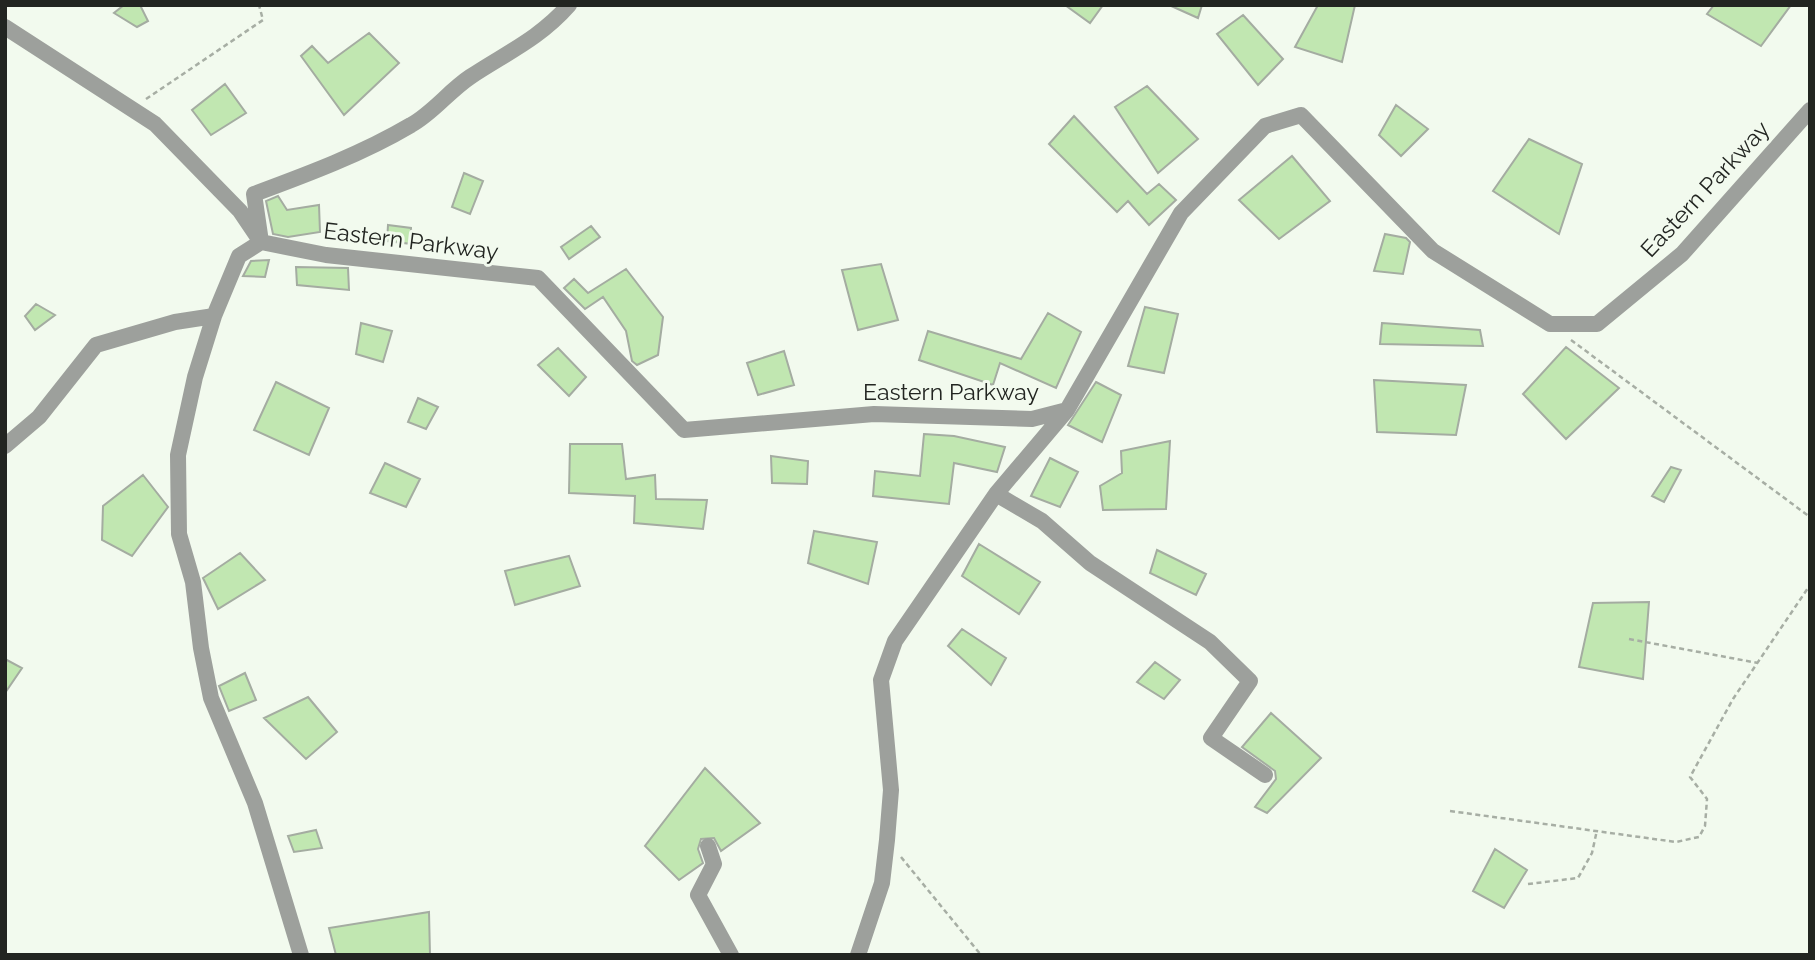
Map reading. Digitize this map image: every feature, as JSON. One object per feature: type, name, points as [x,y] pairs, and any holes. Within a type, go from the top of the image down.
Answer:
[{"type":"street","points":[[261,242],[254,194],[325,168],[414,124],[470,78],[513,53],[557,19],[569,5]]},
{"type":"street","points":[[5,27],[155,124],[240,211],[261,242]]},
{"type":"street","name":"Eastern Parkway","points":[[261,242],[326,255],[538,278],[684,429],[874,414],[1032,419],[1066,410],[1181,212],[1265,126],[1301,115],[1433,251],[1550,324],[1597,324],[1682,254],[1810,110]]},
{"type":"street","points":[[261,242],[239,256],[214,316],[195,377],[177,455],[179,534],[193,582],[211,698],[255,803],[301,955]]},
{"type":"street","points":[[5,446],[39,417],[96,345],[175,322],[214,316]]},
{"type":"street","points":[[858,955],[872,921],[887,840],[891,790],[881,680],[895,641],[996,494],[1066,410]]},
{"type":"street","points":[[996,494],[1042,521],[1090,563],[1210,642],[1250,681],[1210,738],[1265,775]]},
{"type":"street","points":[[708,846],[714,864],[698,895],[732,955]]},
{"type":"path","points":[[131,109],[263,20],[259,5]]},
{"type":"path","points":[[1550,324],[1810,517]]},
{"type":"path","points":[[1450,811],[1676,842],[1699,837],[1705,827],[1707,799],[1690,777],[1758,663],[1810,585]]},
{"type":"path","points":[[1629,639],[1758,663]]},
{"type":"path","points":[[1528,884],[1578,878],[1592,853],[1597,831]]},
{"type":"path","points":[[887,840],[981,955]]},
{"type":"building","points":[[124,5],[140,5],[148,21],[137,27],[114,13]]},
{"type":"building","points":[[1065,5],[1103,5],[1090,23]]},
{"type":"building","points":[[1169,5],[1202,5],[1198,18]]},
{"type":"building","points":[[1318,5],[1355,5],[1342,62],[1295,47]]},
{"type":"building","points":[[1714,5],[1791,5],[1761,46],[1707,14]]},
{"type":"building","points":[[1243,15],[1283,59],[1258,85],[1217,34]]},
{"type":"building","points":[[369,33],[399,63],[344,115],[301,56],[312,46],[328,63]]},
{"type":"building","points":[[225,84],[246,113],[211,135],[192,110]]},
{"type":"building","points":[[1147,86],[1198,139],[1158,173],[1115,107]]},
{"type":"building","points":[[1396,105],[1428,129],[1401,156],[1379,135]]},
{"type":"building","points":[[1074,116],[1147,194],[1159,184],[1176,200],[1149,225],[1128,201],[1117,212],[1049,144]]},
{"type":"building","points":[[1529,139],[1582,164],[1559,234],[1493,191]]},
{"type":"building","points":[[1292,156],[1330,201],[1279,239],[1239,200]]},
{"type":"building","points":[[464,173],[483,181],[470,214],[452,207]]},
{"type":"building","points":[[278,196],[287,210],[319,205],[320,232],[288,237],[273,234],[266,201]]},
{"type":"building","points":[[388,225],[411,228],[412,244],[387,241]]},
{"type":"building","points":[[591,226],[600,237],[569,259],[561,247]]},
{"type":"building","points":[[1385,234],[1406,238],[1410,242],[1403,274],[1374,271]]},
{"type":"building","points":[[269,260],[265,277],[243,276],[251,261]]},
{"type":"building","points":[[881,264],[898,320],[858,330],[842,270]]},
{"type":"building","points":[[296,267],[348,268],[349,290],[297,285]]},
{"type":"building","points":[[626,269],[663,317],[658,355],[637,365],[632,361],[626,331],[603,297],[585,309],[564,288],[574,279],[588,293]]},
{"type":"building","points":[[36,304],[55,315],[35,330],[25,316]]},
{"type":"building","points":[[1145,307],[1178,314],[1164,373],[1128,366]]},
{"type":"building","points":[[1048,313],[1081,332],[1056,388],[1000,363],[993,385],[919,360],[928,331],[1021,359]]},
{"type":"building","points":[[361,323],[392,331],[383,362],[356,354]]},
{"type":"building","points":[[1382,323],[1480,330],[1483,346],[1380,344]]},
{"type":"building","points":[[1566,347],[1619,388],[1566,439],[1523,394]]},
{"type":"building","points":[[558,348],[586,377],[569,396],[538,365]]},
{"type":"building","points":[[784,351],[794,385],[758,395],[747,363]]},
{"type":"building","points":[[1374,380],[1466,385],[1456,435],[1377,432]]},
{"type":"building","points":[[276,382],[329,408],[309,455],[254,430]]},
{"type":"building","points":[[1096,382],[1121,395],[1102,442],[1068,425]]},
{"type":"building","points":[[418,398],[438,407],[426,429],[408,422]]},
{"type":"building","points":[[924,434],[954,436],[1005,447],[997,472],[954,463],[949,504],[873,496],[875,471],[920,476]]},
{"type":"building","points":[[1170,441],[1166,509],[1103,510],[1100,486],[1122,473],[1121,451]]},
{"type":"building","points":[[570,444],[622,444],[626,479],[655,475],[656,499],[707,500],[703,529],[634,523],[635,496],[569,493]]},
{"type":"building","points":[[771,456],[808,461],[807,484],[772,483]]},
{"type":"building","points":[[1050,458],[1078,472],[1060,507],[1031,496]]},
{"type":"building","points":[[385,463],[420,479],[406,507],[370,493]]},
{"type":"building","points":[[1671,467],[1681,470],[1664,502],[1652,496]]},
{"type":"building","points":[[143,475],[168,507],[132,556],[102,540],[103,506]]},
{"type":"building","points":[[814,531],[877,542],[868,584],[808,563]]},
{"type":"building","points":[[979,544],[1040,582],[1019,614],[962,576]]},
{"type":"building","points":[[1157,550],[1206,574],[1196,595],[1150,573]]},
{"type":"building","points":[[240,553],[265,580],[218,609],[203,578]]},
{"type":"building","points":[[569,556],[580,586],[515,605],[505,571]]},
{"type":"building","points":[[1649,602],[1643,679],[1579,667],[1593,603]]},
{"type":"building","points":[[962,629],[1006,658],[991,685],[948,646]]},
{"type":"building","points":[[5,659],[22,668],[5,693]]},
{"type":"building","points":[[1155,662],[1180,680],[1164,699],[1137,682]]},
{"type":"building","points":[[245,673],[256,700],[229,711],[219,686]]},
{"type":"building","points":[[308,697],[337,732],[306,759],[264,718]]},
{"type":"building","points":[[1271,713],[1321,758],[1267,813],[1255,807],[1276,779],[1275,771],[1242,747]]},
{"type":"building","points":[[705,768],[760,823],[721,851],[714,838],[701,839],[698,849],[703,863],[679,880],[645,846]]},
{"type":"building","points":[[316,830],[322,848],[294,852],[288,836]]},
{"type":"building","points":[[1495,849],[1527,870],[1504,908],[1473,891]]},
{"type":"building","points":[[429,912],[430,955],[336,955],[329,928]]}]
